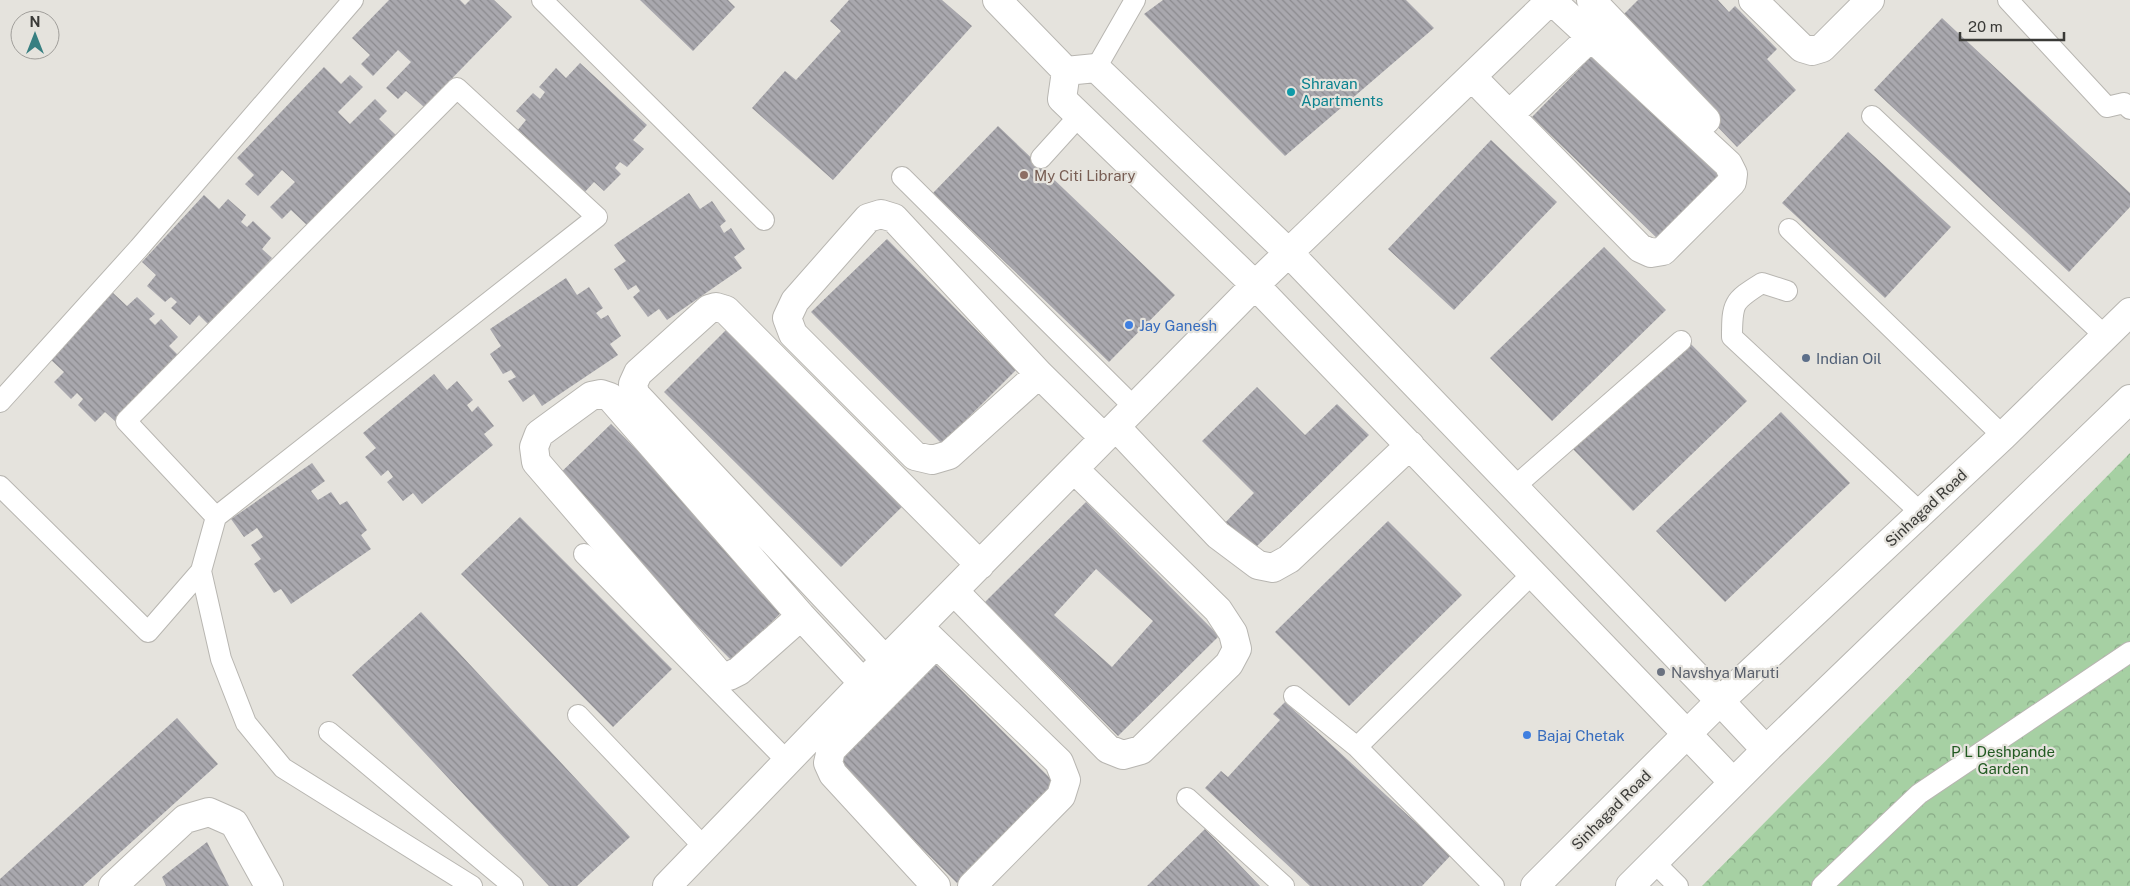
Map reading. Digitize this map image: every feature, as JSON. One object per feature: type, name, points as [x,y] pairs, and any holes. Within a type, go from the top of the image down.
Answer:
[{"type":"street","points":[[997,0],[1066,71]]},
{"type":"street","points":[[936,886],[832,774],[828,763],[831,750],[927,635],[954,591],[1256,285],[1551,0],[1728,164],[1734,174],[1732,182],[1662,251],[1650,253],[1640,248],[1472,77]]},
{"type":"street","points":[[1591,0],[1725,140]]},
{"type":"street","points":[[1734,0],[1799,66]]},
{"type":"street","points":[[1753,0],[1802,48],[1812,51],[1822,48],[1870,0]]},
{"type":"street","points":[[1510,114],[1592,36]]},
{"type":"street","points":[[1066,71],[1096,68],[1289,253],[1766,750]]},
{"type":"street","points":[[1066,71],[1062,99],[1256,285],[1734,782]]},
{"type":"street","points":[[1039,374],[949,455],[932,460],[915,456],[793,334],[787,318],[795,301],[868,218],[881,214],[894,218],[1039,374],[1110,433],[1218,534],[1258,565],[1273,568],[1289,558],[1410,445]]},
{"type":"street","points":[[886,660],[635,394],[633,384],[638,373],[709,309],[726,310],[980,565]]},
{"type":"street","name":"Sinhagad Road","points":[[1535,886],[1720,701],[2003,436],[2130,312]]},
{"type":"street","points":[[801,616],[739,671],[729,676],[719,674],[536,462],[534,447],[539,434],[591,396],[601,394],[610,397],[801,616],[863,683]]},
{"type":"street","points":[[1630,886],[1766,750],[2130,399]]},
{"type":"street","points":[[954,591],[1108,749],[1123,755],[1141,750],[1229,664],[1237,649],[1232,633],[1218,610],[1074,469]]},
{"type":"street","points":[[667,886],[703,846],[886,660],[927,635]]},
{"type":"street","points":[[927,635],[1059,762],[1066,780],[1061,796],[972,886]]},
{"type":"street","points":[[126,881],[185,819],[209,812],[234,823],[269,886]]},
{"type":"lane","points":[[0,402],[139,248],[353,0]]},
{"type":"lane","points":[[542,0],[764,220]]},
{"type":"lane","points":[[1096,68],[1135,0]]},
{"type":"lane","points":[[2008,0],[2107,107],[2124,103],[2130,109]]},
{"type":"lane","points":[[0,486],[148,632],[201,571],[216,517],[597,216],[457,88],[126,421],[216,517]]},
{"type":"lane","points":[[1041,158],[1079,116]]},
{"type":"lane","points":[[1872,116],[2105,336]]},
{"type":"lane","points":[[902,177],[1135,408]]},
{"type":"lane","points":[[1789,228],[2003,436]]},
{"type":"lane","points":[[1788,292],[1762,284],[1740,297],[1732,315],[1732,337],[1921,513]]},
{"type":"lane","points":[[1513,488],[1681,341]]},
{"type":"lane","points":[[584,554],[787,761]]},
{"type":"lane","points":[[201,571],[221,659],[246,723],[283,768],[472,886]]},
{"type":"lane","points":[[1357,747],[1533,573]]},
{"type":"lane","points":[[1822,886],[1919,794],[2130,652]]},
{"type":"lane","points":[[1294,696],[1357,747],[1494,886]]},
{"type":"lane","points":[[578,715],[703,846]]},
{"type":"lane","points":[[329,732],[513,886]]},
{"type":"lane","points":[[1187,798],[1284,886]]},
{"type":"lane","points":[[1654,862],[1678,886]]},
{"type":"green space","name":"P L Deshpande Garden","points":[[2130,453],[2130,886],[1702,886]]},
{"type":"building","points":[[389,0],[460,0],[465,5],[470,0],[494,0],[512,17],[424,107],[406,91],[398,99],[386,88],[411,62],[398,50],[373,76],[361,64],[370,55],[352,38]]},
{"type":"building","points":[[640,0],[728,0],[735,7],[693,51]]},
{"type":"building","points":[[849,0],[942,0],[972,26],[833,180],[752,108],[785,71],[796,80],[841,31],[830,21]]},
{"type":"building","name":"Shravan Apartments","points":[[1163,0],[1406,0],[1434,28],[1285,156],[1144,14]]},
{"type":"building","points":[[1638,0],[1718,0],[1729,12],[1735,6],[1777,49],[1767,59],[1796,90],[1737,147],[1616,22]]},
{"type":"building","points":[[1942,18],[2130,193],[2130,207],[2069,272],[1874,90]]},
{"type":"building","points":[[1587,45],[1723,177],[1660,241],[1532,117],[1580,68],[1572,60]]},
{"type":"building","points":[[580,63],[647,125],[633,140],[644,149],[627,167],[620,162],[615,168],[621,174],[604,191],[594,182],[584,193],[517,131],[526,120],[516,111],[533,93],[540,99],[545,92],[539,87],[556,68],[566,78]]},
{"type":"building","points":[[324,67],[341,84],[350,75],[363,87],[338,112],[350,124],[375,99],[387,111],[379,119],[397,136],[309,227],[291,210],[282,219],[270,207],[295,182],[282,170],[258,196],[245,184],[254,175],[237,158]]},
{"type":"building","points":[[998,126],[1175,295],[1109,362],[933,193]]},
{"type":"building","points":[[1848,132],[1951,227],[1885,298],[1782,203]]},
{"type":"building","points":[[1491,140],[1557,202],[1454,310],[1388,249]]},
{"type":"building","points":[[689,193],[700,209],[712,201],[726,221],[720,226],[724,233],[731,228],[745,249],[734,257],[742,268],[667,320],[659,309],[648,317],[633,297],[640,291],[636,285],[628,290],[614,269],[626,261],[614,245]]},
{"type":"building","points":[[204,195],[219,209],[228,199],[246,215],[241,222],[247,227],[253,221],[271,238],[262,249],[272,258],[209,325],[199,315],[190,325],[171,308],[177,302],[171,297],[165,302],[147,286],[156,275],[142,262]]},
{"type":"building","points":[[887,239],[1016,370],[942,444],[811,312]]},
{"type":"building","points":[[1604,247],[1666,310],[1552,421],[1490,358]]},
{"type":"building","points":[[566,278],[577,295],[589,287],[603,308],[596,313],[601,319],[608,315],[621,336],[610,344],[618,355],[542,406],[534,394],[523,402],[508,381],[516,377],[511,370],[503,374],[490,354],[501,346],[490,329]]},
{"type":"building","points":[[112,292],[127,306],[137,297],[155,314],[149,319],[155,325],[161,319],[178,337],[169,346],[179,356],[116,422],[105,412],[95,422],[78,405],[83,399],[77,393],[71,399],[54,382],[64,372],[49,358]]},
{"type":"building","points":[[735,321],[912,497],[841,567],[664,392]]},
{"type":"building","points":[[1685,338],[1747,401],[1633,511],[1572,448]]},
{"type":"building","points":[[434,374],[447,390],[457,381],[473,400],[467,405],[472,412],[478,406],[494,426],[484,434],[493,445],[422,504],[413,493],[403,501],[387,482],[393,477],[388,470],[381,476],[365,457],[376,448],[363,433]]},
{"type":"building","points":[[1257,387],[1305,435],[1337,404],[1369,435],[1249,554],[1221,527],[1254,493],[1202,441]]},
{"type":"building","points":[[1781,412],[1850,483],[1725,602],[1656,531]]},
{"type":"building","points":[[611,424],[790,604],[732,661],[553,480]]},
{"type":"building","points":[[312,463],[325,481],[311,491],[318,500],[331,492],[340,505],[347,501],[367,530],[361,535],[371,549],[291,604],[281,589],[274,593],[254,564],[261,559],[251,545],[263,537],[257,528],[244,537],[231,519]]},
{"type":"building","points":[[1086,502],[1219,636],[1118,736],[985,602]],"holes":[[[1096,569],[1153,621],[1112,667],[1054,615]]]},
{"type":"building","points":[[520,517],[672,669],[613,727],[461,574]]},
{"type":"building","points":[[1388,521],[1462,595],[1349,706],[1275,632]]},
{"type":"building","points":[[421,612],[630,837],[577,886],[549,886],[352,675]]},
{"type":"building","points":[[935,664],[1057,785],[957,883],[836,763]]},
{"type":"building","points":[[1285,702],[1451,855],[1422,886],[1310,886],[1205,788],[1221,771],[1228,777],[1280,720],[1273,714]]},
{"type":"building","points":[[177,718],[218,764],[83,886],[0,886],[0,879]]},
{"type":"building","points":[[1205,829],[1260,886],[1147,886]]},
{"type":"building","points":[[207,842],[229,886],[166,886],[162,877]]},
{"type":"place","name":"Shravan Apartments","points":[[1291,92]]},
{"type":"place","name":"My Citi Library","points":[[1024,175]]},
{"type":"place","name":"Jay Ganesh","points":[[1129,325]]},
{"type":"place","name":"Indian Oil","points":[[1806,358]]},
{"type":"place","name":"Navshya Maruti","points":[[1661,672]]},
{"type":"place","name":"Bajaj Chetak","points":[[1527,735]]}]
